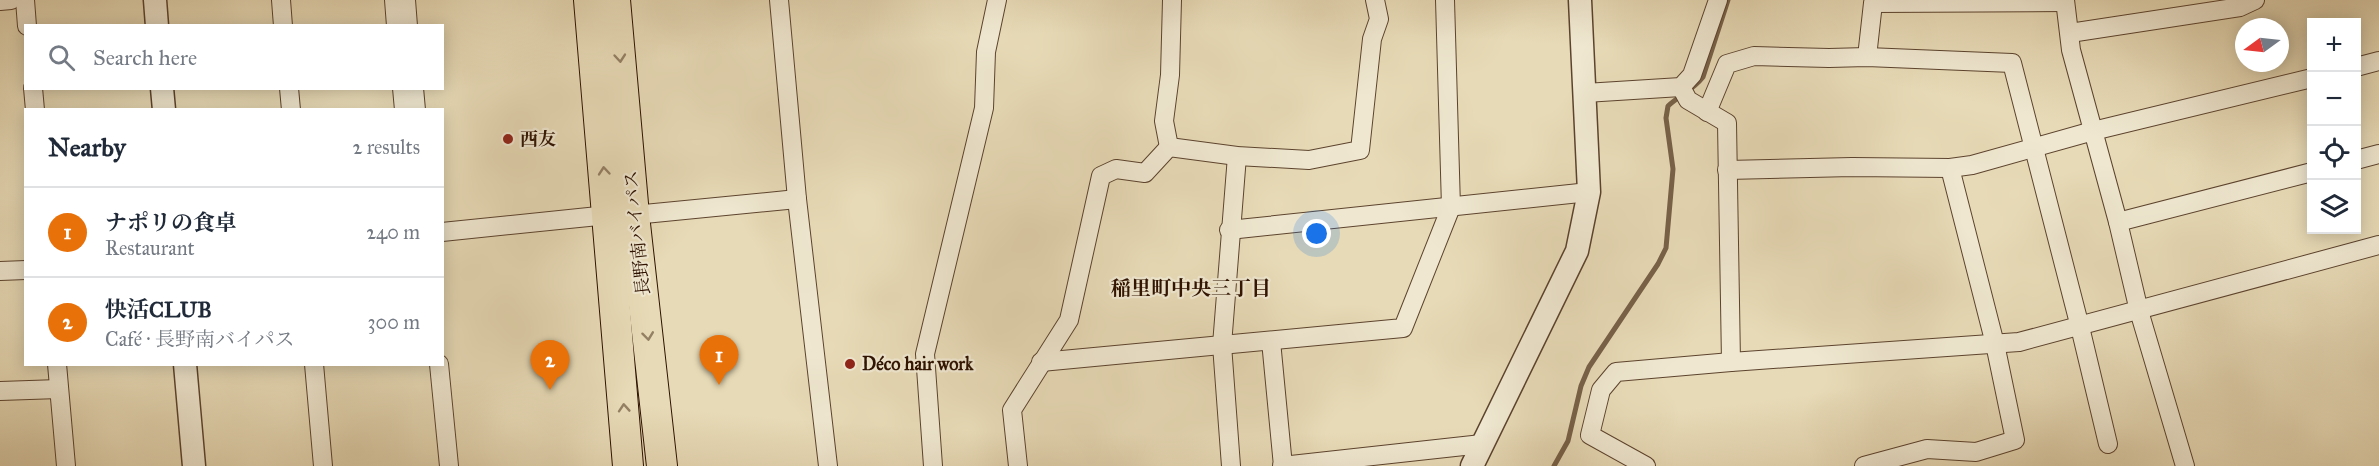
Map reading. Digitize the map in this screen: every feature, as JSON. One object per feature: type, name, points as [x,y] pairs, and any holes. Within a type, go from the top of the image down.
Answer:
[{"type":"highway","name":"長野南バイパス","points":[[589,0],[621,215],[663,465]]},
{"type":"highway","name":"長野南バイパス","points":[[615,0],[628,466]]},
{"type":"street","points":[[0,1],[11,0]]},
{"type":"street","points":[[25,0],[27,24]]},
{"type":"street","points":[[155,0],[157,24]]},
{"type":"street","points":[[281,0],[283,24]]},
{"type":"street","points":[[392,0],[394,24]]},
{"type":"street","points":[[406,0],[408,24]]},
{"type":"street","points":[[779,0],[797,199],[828,466]]},
{"type":"street","points":[[933,466],[925,354],[984,108],[986,52],[997,0]]},
{"type":"street","points":[[1169,147],[1164,120],[1170,75],[1172,0]]},
{"type":"street","points":[[1169,147],[1237,156],[1309,160],[1360,150],[1372,39],[1379,19],[1375,0]]},
{"type":"street","points":[[1041,362],[1403,328],[1451,207],[1445,0]]},
{"type":"street","points":[[1472,466],[1577,251],[1589,192],[1580,0]]},
{"type":"street","points":[[1684,93],[1718,0]]},
{"type":"street","points":[[2070,33],[2240,7],[2255,0]]},
{"type":"street","points":[[1867,57],[1874,3],[2065,1],[2071,50],[2118,222],[2139,311],[2185,466]]},
{"type":"street","points":[[1707,112],[1727,64],[1754,56],[1867,57],[2012,63],[2108,444]]},
{"type":"street","points":[[2361,66],[2379,61]]},
{"type":"street","points":[[1727,170],[1852,167],[1950,168],[1972,165],[2093,131],[2307,79]]},
{"type":"street","points":[[33,90],[35,108]]},
{"type":"street","points":[[162,90],[164,108]]},
{"type":"street","points":[[289,90],[291,108]]},
{"type":"street","points":[[400,90],[402,108]]},
{"type":"street","points":[[414,90],[416,108]]},
{"type":"street","points":[[1585,93],[1684,93],[1707,112],[1727,123],[1731,362]]},
{"type":"street","points":[[1018,466],[1012,410],[1069,320],[1101,176],[1116,169],[1145,173],[1169,147]]},
{"type":"street","points":[[2361,159],[2379,154]]},
{"type":"street","points":[[1232,466],[1222,345],[1237,156]]},
{"type":"street","points":[[1864,466],[1927,449],[1976,452],[2015,440],[1995,344],[1950,168]]},
{"type":"street","points":[[2118,222],[2307,173]]},
{"type":"street","points":[[1230,230],[1589,192]]},
{"type":"street","points":[[444,232],[797,199]]},
{"type":"street","points":[[1646,466],[1590,435],[1601,390],[1616,372],[2019,342],[2379,245]]},
{"type":"street","points":[[0,271],[24,270]]},
{"type":"street","points":[[1271,341],[1283,466],[1482,444]]},
{"type":"street","points":[[57,366],[66,466]]},
{"type":"street","points":[[185,366],[194,466]]},
{"type":"street","points":[[314,366],[323,466]]},
{"type":"street","points":[[439,366],[449,466]]},
{"type":"street","points":[[0,391],[59,389]]},
{"type":"waterway","points":[[1554,466],[1568,441],[1581,386],[1589,367],[1658,264],[1666,248],[1673,169],[1666,118],[1668,106],[1703,77],[1728,0]]},
{"type":"place","name":"西友","points":[[508,139]]},
{"type":"place","name":"Déco hair work","points":[[850,364]]},
{"type":"place","name":"ナポリの食卓","points":[[719,385]]},
{"type":"place","name":"快活CLUB","points":[[550,390]]},
{"type":"district","name":"稲里町中央三丁目","points":[[1191,288]]}]
